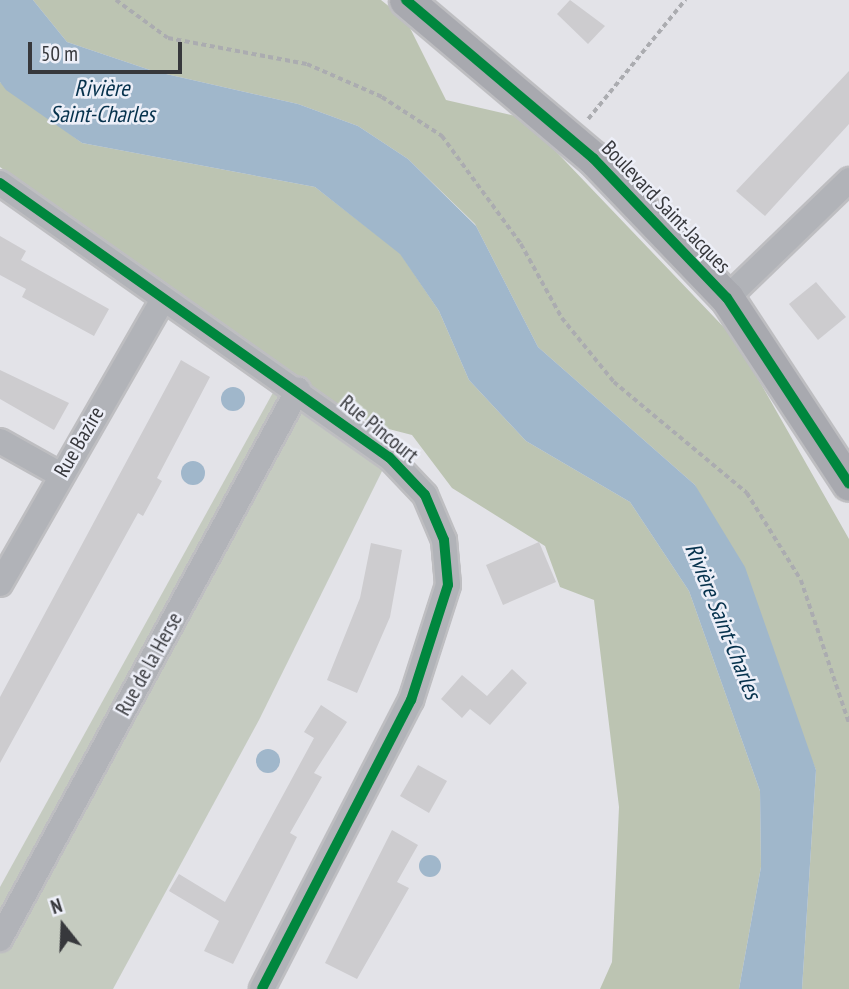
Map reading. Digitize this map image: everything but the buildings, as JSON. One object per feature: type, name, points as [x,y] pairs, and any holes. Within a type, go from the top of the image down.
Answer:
[{"type":"street","name":"Boulevard Saint-Jacques","points":[[406,0],[569,138],[727,298],[849,484]]},
{"type":"street","points":[[727,298],[849,180]]},
{"type":"street","name":"Rue Pincourt","points":[[0,183],[162,301],[298,390],[389,457],[425,495],[444,540],[448,585],[411,700],[262,989]]},
{"type":"street","name":"Rue Bazire","points":[[0,584],[59,474],[162,301]]},
{"type":"street","name":"Rue de la Herse","points":[[0,939],[298,390]]},
{"type":"street","points":[[0,441],[59,474]]},
{"type":"path","points":[[116,0],[168,38],[307,64],[382,97],[442,136],[521,244],[562,318],[614,382],[747,493],[801,580],[849,723]]},
{"type":"path","points":[[569,138],[685,0]]},
{"type":"shaded area","points":[[281,378],[389,457],[259,720],[113,989],[0,989],[0,887]]},
{"type":"green space","points":[[33,0],[381,0],[406,20],[446,100],[524,118],[736,340],[849,539],[849,989],[802,989],[816,770],[695,485],[538,347],[475,224],[408,159],[358,126],[298,104],[153,71],[67,42]]},
{"type":"green space","points":[[0,82],[82,143],[315,187],[400,253],[439,311],[469,380],[526,441],[630,502],[689,591],[760,791],[761,867],[739,989],[600,989],[612,962],[619,807],[594,600],[560,587],[545,546],[452,488],[412,435],[377,426],[281,378],[0,167]]},
{"type":"water","name":"Rivière Saint-Charles","points":[[0,0],[33,0],[67,42],[153,71],[298,104],[358,126],[408,159],[476,226],[538,347],[695,485],[745,567],[816,770],[802,989],[739,989],[761,867],[760,791],[689,591],[630,502],[526,441],[469,380],[439,311],[400,254],[315,187],[82,143],[6,90],[0,82]]},
{"type":"water","points":[[233,387],[241,391],[245,399],[241,407],[233,411],[225,407],[221,399],[225,391]]},
{"type":"water","points":[[193,461],[201,465],[205,473],[201,481],[193,485],[185,481],[181,473],[185,465]]},
{"type":"water","points":[[268,749],[276,753],[280,761],[276,769],[268,773],[260,769],[256,761],[260,753]]},
{"type":"water","points":[[426,855],[434,855],[441,862],[441,870],[434,877],[426,877],[419,870],[419,862]]},
{"type":"cycle path","points":[[406,0],[593,158],[727,298],[849,484]]},
{"type":"cycle path","points":[[0,183],[389,457],[425,495],[444,540],[448,585],[411,700],[262,989]]}]
